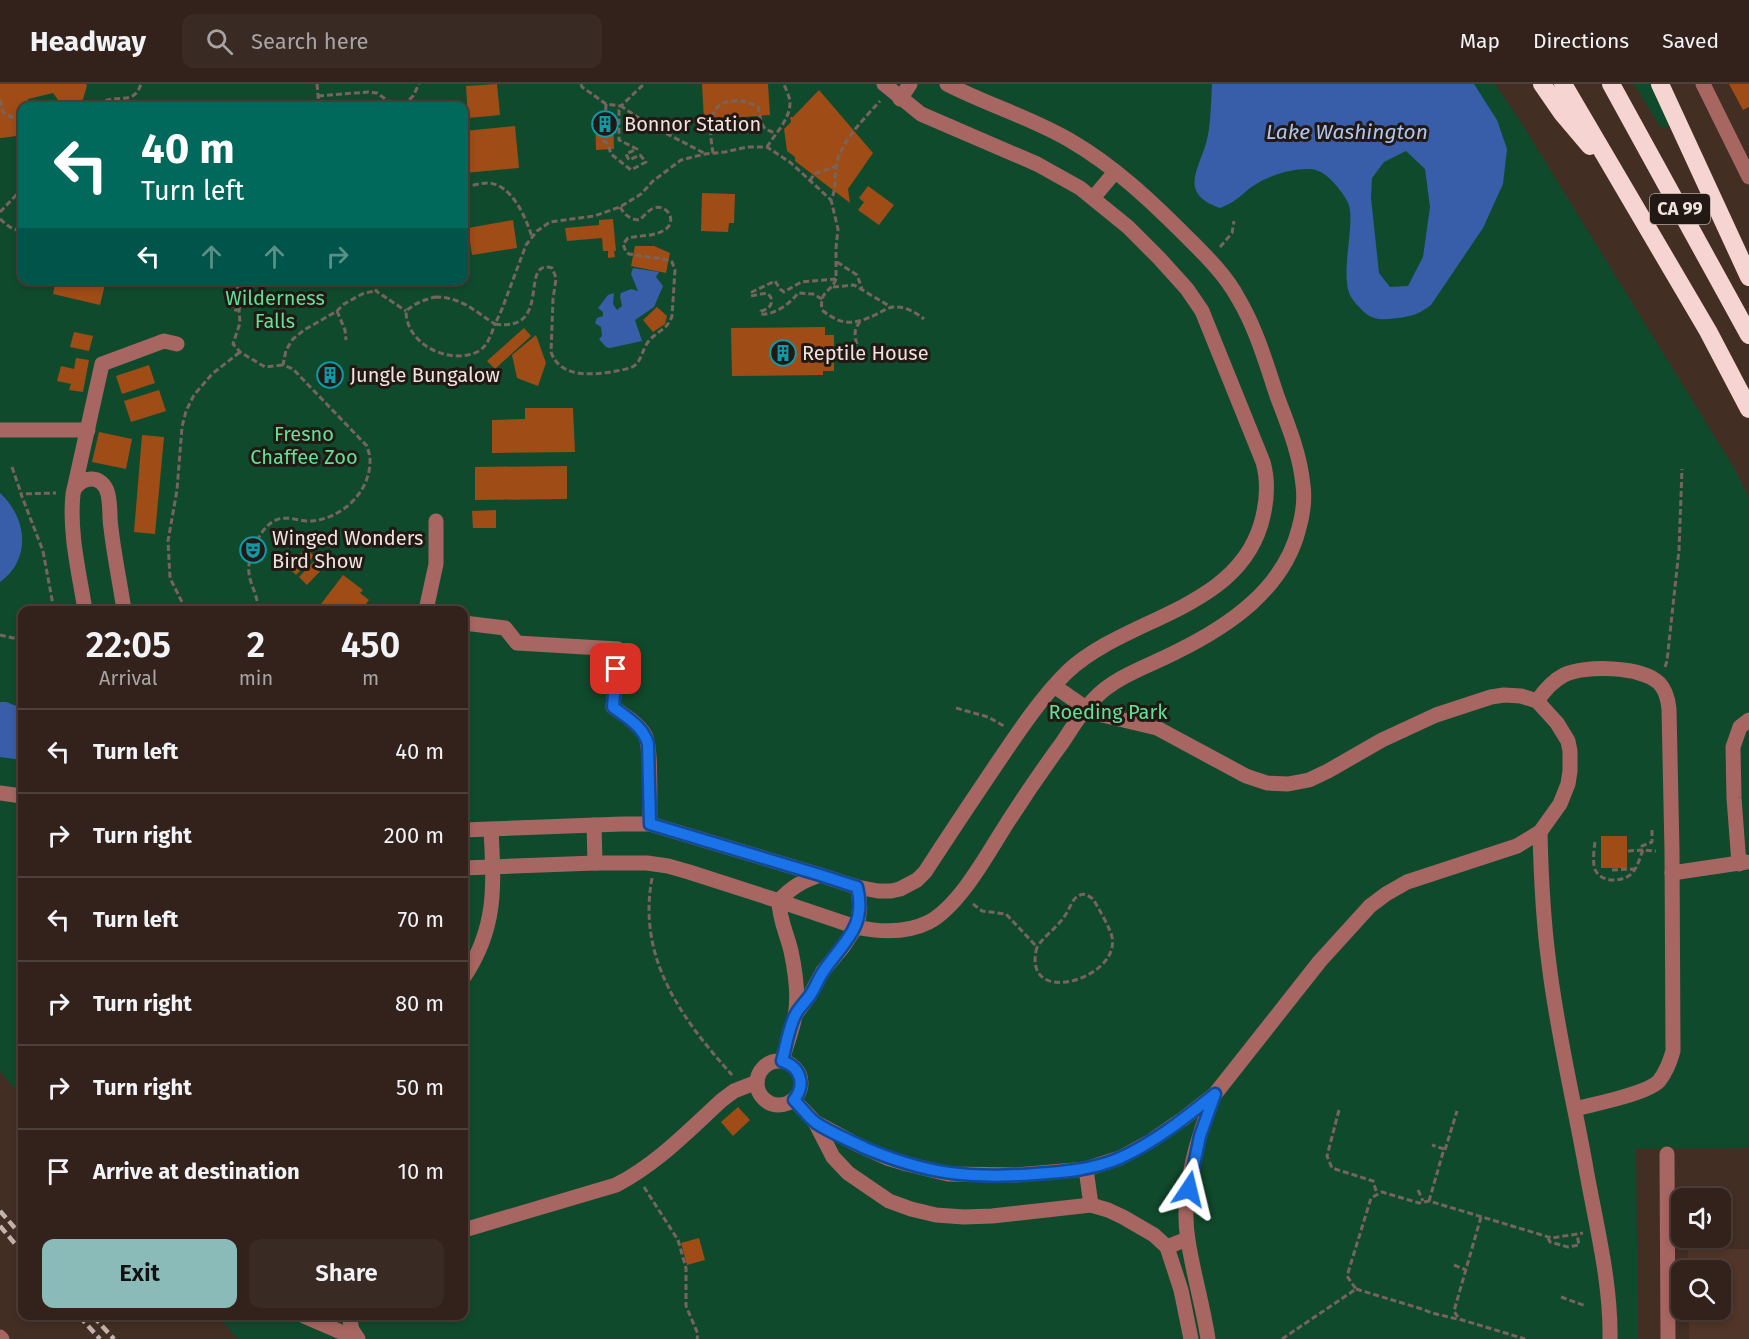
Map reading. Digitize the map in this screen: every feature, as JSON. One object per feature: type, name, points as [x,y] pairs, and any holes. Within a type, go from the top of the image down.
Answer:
[{"type":"highway","points":[[1542,84],[1562,113],[1623,185]]},
{"type":"highway","name":"CA 99","points":[[1563,84],[1708,331],[1749,409]]},
{"type":"highway","name":"CA 99","points":[[1611,84],[1749,335]]},
{"type":"highway","points":[[1660,84],[1749,277]]},
{"type":"street","points":[[468,830],[650,824],[857,887],[891,891],[900,889],[917,880],[925,872],[1017,734],[1054,686],[1080,661],[1097,649],[1178,610],[1211,589],[1250,552],[1264,514],[1266,474],[1202,311],[1187,289],[1128,227],[1080,188],[1037,164],[921,114],[884,84]]},
{"type":"street","points":[[900,99],[910,84]]},
{"type":"street","points":[[468,868],[595,863],[654,864],[689,872],[856,927],[881,931],[920,925],[940,914],[973,877],[1026,794],[1095,698],[1118,680],[1210,634],[1243,611],[1264,591],[1284,566],[1297,536],[1304,504],[1303,486],[1293,442],[1264,356],[1238,296],[1208,258],[1160,209],[1115,172],[1071,141],[1013,112],[947,84]]},
{"type":"street","points":[[1703,84],[1749,177]]},
{"type":"street","points":[[1093,198],[1115,172]]},
{"type":"street","points":[[84,606],[69,491],[88,430],[102,364],[164,342],[177,344]]},
{"type":"street","points":[[0,430],[88,430]]},
{"type":"street","points":[[69,491],[78,483],[89,478],[100,481],[107,491],[123,606]]},
{"type":"street","points":[[427,606],[436,564],[436,521]]},
{"type":"street","points":[[468,623],[505,628],[517,643],[618,649],[613,707],[638,726],[647,737],[650,824]]},
{"type":"street","points":[[1537,701],[1546,689],[1561,676],[1584,669],[1607,668],[1647,676],[1655,680],[1667,694],[1670,709],[1673,1051],[1668,1067],[1658,1082],[1647,1089],[1575,1109]]},
{"type":"street","points":[[814,1122],[887,1158],[936,1172],[993,1176],[1086,1169],[1120,1158],[1151,1141],[1215,1094],[1320,962],[1370,906],[1407,882],[1517,846],[1540,832],[1560,804],[1568,784],[1570,760],[1568,741],[1557,723],[1537,701],[1514,695],[1478,700],[1436,715],[1382,740],[1309,780],[1288,784],[1267,783],[1246,776],[1158,728],[1105,716],[1086,708],[1054,686]]},
{"type":"street","points":[[1672,873],[1744,863],[1734,798],[1733,747],[1740,727],[1749,720]]},
{"type":"street","points":[[0,793],[18,795]]},
{"type":"street","points":[[594,825],[595,863]]},
{"type":"street","points":[[468,969],[481,948],[487,930],[492,899],[493,867],[490,830]]},
{"type":"street","points":[[1540,832],[1549,964],[1560,1039],[1607,1287],[1610,1339]]},
{"type":"street","points":[[782,1061],[796,1014],[795,970],[779,914],[779,901],[790,889],[804,880],[820,875]]},
{"type":"street","points":[[796,1014],[823,971],[856,927],[860,910],[857,887]]},
{"type":"street","points":[[468,1229],[606,1188],[635,1175],[654,1161],[722,1100],[750,1085],[768,1064],[782,1061],[789,1063],[799,1073],[801,1087],[794,1100],[781,1105],[767,1101],[758,1090],[750,1085]]},
{"type":"street","points":[[1208,1339],[1187,1239],[1187,1203],[1193,1164],[1204,1120],[1215,1094]]},
{"type":"street","points":[[794,1100],[814,1122],[834,1157],[848,1173],[889,1201],[911,1209],[936,1215],[964,1217],[1090,1205],[1123,1217],[1167,1247],[1181,1290],[1191,1339]]},
{"type":"street","points":[[1667,1154],[1668,1339]]},
{"type":"street","points":[[1086,1169],[1090,1205]]},
{"type":"street","points":[[1167,1247],[1187,1239]]},
{"type":"street","points":[[313,1320],[357,1339]]},
{"type":"street","points":[[350,1320],[357,1339]]},
{"type":"path","points":[[104,102],[108,99],[133,97],[141,84]]},
{"type":"path","points":[[317,84],[319,102]]},
{"type":"path","points":[[407,102],[419,84]]},
{"type":"path","points":[[580,84],[606,104],[621,106],[648,124],[705,154]]},
{"type":"path","points":[[606,104],[602,126],[604,141],[608,144],[611,154],[631,170],[645,162],[640,155],[629,160],[626,154],[637,149],[619,140],[619,110],[644,84]]},
{"type":"path","points":[[767,147],[784,121],[790,101],[784,84]]},
{"type":"path","points":[[318,96],[368,92],[376,93],[389,102]]},
{"type":"path","points":[[0,100],[3,112],[18,121]]},
{"type":"path","points":[[831,200],[835,191],[836,166],[854,129],[882,100]]},
{"type":"path","points":[[713,153],[712,119],[716,106],[721,103],[736,101],[758,107],[765,129],[775,133]]},
{"type":"path","points":[[620,207],[632,220],[639,220],[653,208],[667,209],[670,218],[666,229],[648,236],[628,238],[623,244],[629,254],[669,260],[675,270],[670,322],[649,341],[635,365],[609,372],[579,374],[566,370],[556,362],[551,352],[555,275],[552,268],[548,267],[541,268],[535,275],[532,305],[523,318],[515,324],[495,324],[461,302],[448,297],[435,297],[411,306],[406,311],[409,328],[418,340],[437,352],[464,355],[478,351],[488,343],[495,324],[514,277],[523,251],[537,231],[550,222],[594,216],[620,207],[641,194],[652,181],[681,160],[747,147],[767,147],[791,164],[831,200],[838,229],[836,279],[821,301],[822,310],[840,321],[860,322]]},
{"type":"path","points":[[810,182],[814,174],[836,166]]},
{"type":"path","points":[[468,186],[488,183],[499,186],[510,194],[523,213],[531,237]]},
{"type":"path","points":[[0,212],[18,193]]},
{"type":"path","points":[[0,219],[18,231]]},
{"type":"path","points":[[1220,247],[1230,235],[1234,221]]},
{"type":"path","points":[[837,261],[857,275],[862,290]]},
{"type":"path","points":[[822,299],[813,294],[798,293],[790,302],[769,315],[764,315],[761,311],[769,309],[771,296],[767,293],[751,296],[752,292],[775,281],[784,292],[801,282],[836,279]]},
{"type":"path","points":[[237,285],[238,292],[232,308],[239,310]]},
{"type":"path","points":[[254,285],[242,298],[239,310],[240,323],[233,344],[240,352],[265,367],[283,365],[292,369],[367,446],[370,459],[363,489],[346,508],[328,518],[315,521],[283,518],[275,520],[265,529],[252,553],[248,570],[257,606]]},
{"type":"path","points":[[376,291],[377,285]]},
{"type":"path","points":[[833,286],[854,285],[891,307],[914,311],[924,318]]},
{"type":"path","points":[[283,365],[286,350],[293,339],[364,293],[376,291],[406,311]]},
{"type":"path","points":[[857,344],[855,328],[860,322],[891,307]]},
{"type":"path","points":[[336,311],[345,330],[346,340]]},
{"type":"path","points":[[184,606],[170,578],[168,541],[177,490],[186,411],[194,395],[212,374],[240,352]]},
{"type":"path","points":[[12,467],[43,551],[53,606]]},
{"type":"path","points":[[1655,680],[1667,661],[1679,550],[1682,469]]},
{"type":"path","points":[[21,494],[69,491]]},
{"type":"path","points":[[0,636],[18,637]]},
{"type":"path","points":[[956,708],[988,717],[1017,734]]},
{"type":"path","points":[[1596,842],[1594,866],[1596,872],[1610,880],[1619,880],[1628,876],[1635,869],[1642,846],[1652,842],[1652,830]]},
{"type":"path","points":[[1629,851],[1672,851]]},
{"type":"path","points":[[654,864],[650,886],[649,923],[654,952],[663,979],[688,1020],[718,1059],[750,1085]]},
{"type":"path","points":[[1612,870],[1635,869]]},
{"type":"path","points":[[959,893],[982,910],[1006,914],[1037,947]]},
{"type":"path","points":[[1081,895],[1088,895],[1093,899],[1112,938],[1110,952],[1103,962],[1088,975],[1073,982],[1056,983],[1044,977],[1035,965],[1037,947],[1061,921],[1075,898],[1081,895]]},
{"type":"path","points":[[1339,1110],[1326,1156],[1332,1168],[1373,1180],[1377,1195]]},
{"type":"path","points":[[1429,1201],[1457,1111]]},
{"type":"path","points":[[1432,1145],[1444,1149]]},
{"type":"path","points":[[635,1175],[678,1240],[686,1268],[686,1306],[698,1334],[697,1339]]},
{"type":"path","points":[[1418,1190],[1423,1202]]},
{"type":"path","points":[[1525,1339],[1356,1289],[1347,1276],[1371,1198],[1382,1192],[1419,1203],[1429,1201],[1552,1238],[1597,1231]]},
{"type":"path","points":[[1459,1319],[1454,1311],[1481,1217]]},
{"type":"path","points":[[1547,1236],[1550,1242],[1568,1247],[1579,1245],[1576,1234]]},
{"type":"path","points":[[1454,1265],[1467,1269]]},
{"type":"path","points":[[1282,1339],[1356,1289]]},
{"type":"path","points":[[1561,1298],[1586,1306]]},
{"type":"shaded area","points":[[1688,1249],[1749,1249],[1749,1339],[1689,1339],[1689,1320],[1731,1320],[1731,1260],[1689,1260]]},
{"type":"green space","name":"Roeding Park","points":[[0,84],[1495,84],[1734,468],[1749,498],[1749,1148],[1636,1149],[1638,1339],[238,1339],[221,1320],[468,1320],[468,606],[18,606],[18,1092],[0,1071]]},
{"type":"green space","points":[[1634,84],[1659,84],[1679,123],[1661,128]]},
{"type":"water","name":"Lake Washington","points":[[1212,84],[1474,84],[1497,120],[1507,149],[1503,184],[1483,228],[1431,305],[1411,316],[1381,319],[1368,315],[1355,303],[1348,289],[1347,278],[1349,206],[1339,189],[1321,172],[1303,169],[1271,176],[1250,188],[1233,202],[1220,208],[1206,202],[1198,194],[1195,178],[1208,135]],"holes":[[[1406,151],[1425,169],[1430,207],[1423,257],[1408,286],[1390,287],[1379,273],[1371,198],[1372,178],[1384,162]]]},
{"type":"water","points":[[633,268],[659,272],[656,277],[663,286],[654,307],[635,320],[642,341],[606,347],[599,339],[602,336],[601,327],[595,323],[597,318],[603,316],[603,312],[598,308],[608,295],[614,293],[613,304],[617,310],[622,306],[621,293],[631,289],[638,291],[631,274]]},
{"type":"water","points":[[0,493],[16,514],[22,538],[17,562],[0,582]]},
{"type":"water","points":[[0,702],[6,702],[18,706],[18,759],[0,757]]},
{"type":"building","points":[[0,84],[86,84],[83,99],[80,102],[60,102],[53,93],[28,99],[28,102],[18,102],[18,134],[0,138]]},
{"type":"building","points":[[497,84],[500,115],[468,118],[466,86]]},
{"type":"building","points":[[702,84],[768,84],[770,115],[704,120]]},
{"type":"building","points":[[1729,84],[1749,84],[1749,107],[1743,110]]},
{"type":"building","points":[[819,90],[873,153],[848,189],[850,203],[795,161],[795,157],[787,151],[784,129],[791,122],[790,117],[793,117]]},
{"type":"building","name":"Bonnor Station","points":[[613,114],[614,149],[596,150],[595,115]]},
{"type":"building","points":[[515,126],[519,168],[468,173],[468,131]]},
{"type":"building","points":[[868,186],[894,205],[879,225],[858,210],[864,202],[859,198]]},
{"type":"building","points":[[702,193],[735,194],[734,223],[729,223],[728,232],[701,231]]},
{"type":"building","points":[[613,219],[615,257],[608,258],[608,251],[603,251],[602,238],[567,241],[565,228],[599,225],[599,220]]},
{"type":"building","points":[[513,220],[517,248],[472,255],[468,228]]},
{"type":"building","points":[[635,246],[654,246],[670,253],[666,273],[631,266]]},
{"type":"building","points":[[55,285],[105,285],[100,305],[53,294]]},
{"type":"building","points":[[657,307],[667,316],[665,324],[653,332],[643,320]]},
{"type":"building","name":"Reptile House","points":[[825,327],[825,335],[834,335],[834,371],[823,371],[823,375],[732,376],[731,328]]},
{"type":"building","points":[[524,328],[531,336],[495,369],[487,361]]},
{"type":"building","points":[[74,332],[93,336],[89,351],[70,347]]},
{"type":"building","points":[[536,335],[546,363],[538,386],[517,378],[512,355]]},
{"type":"building","points":[[76,358],[89,360],[83,392],[69,390],[71,384],[57,381],[61,366],[74,369]]},
{"type":"building","points":[[149,365],[155,383],[122,394],[116,376]]},
{"type":"building","name":"Jungle Bungalow","points":[[330,365],[340,376],[330,386],[319,375]]},
{"type":"building","points":[[159,390],[166,411],[131,422],[124,401]]},
{"type":"building","points":[[525,408],[573,408],[575,452],[492,453],[492,420],[525,419]]},
{"type":"building","points":[[99,432],[132,439],[126,469],[92,462]]},
{"type":"building","points":[[142,435],[164,437],[155,534],[134,532]]},
{"type":"building","points":[[567,466],[567,499],[475,500],[475,467]]},
{"type":"building","points":[[496,510],[496,528],[473,528],[472,511]]},
{"type":"building","points":[[306,548],[314,556],[296,575],[288,567]]},
{"type":"building","points":[[317,558],[325,566],[307,585],[299,577]]},
{"type":"building","points":[[343,575],[363,590],[360,593],[369,600],[364,606],[324,606],[321,604]]},
{"type":"building","points":[[1601,836],[1627,836],[1627,868],[1601,868]]},
{"type":"building","points":[[738,1107],[750,1120],[733,1136],[721,1122]]},
{"type":"building","points":[[699,1238],[705,1260],[687,1265],[681,1243]]},
{"type":"railway","points":[[0,1211],[18,1231]]},
{"type":"railway","points":[[0,1226],[18,1247]]},
{"type":"railway","points":[[83,1320],[100,1339]]},
{"type":"railway","points":[[97,1320],[114,1339]]},
{"type":"place","name":"Bonnor Station","points":[[605,124]]},
{"type":"place","name":"Reptile House","points":[[783,353]]},
{"type":"place","name":"Jungle Bungalow","points":[[330,375]]},
{"type":"place","name":"Winged Wonders Bird Show","points":[[253,550]]},
{"type":"route","points":[[616,669],[613,707],[638,726],[647,737],[650,824],[857,887],[860,910],[856,927],[823,971],[796,1014],[782,1061],[789,1063],[799,1073],[801,1087],[794,1100],[814,1122],[887,1158],[925,1169],[969,1175],[1016,1175],[1086,1169],[1120,1158],[1151,1141],[1215,1094],[1204,1120],[1189,1189]]},
{"type":"park label","name":"Wilderness Falls","points":[[275,310]]},
{"type":"park label","name":"Fresno Chaffee Zoo","points":[[304,446]]}]
